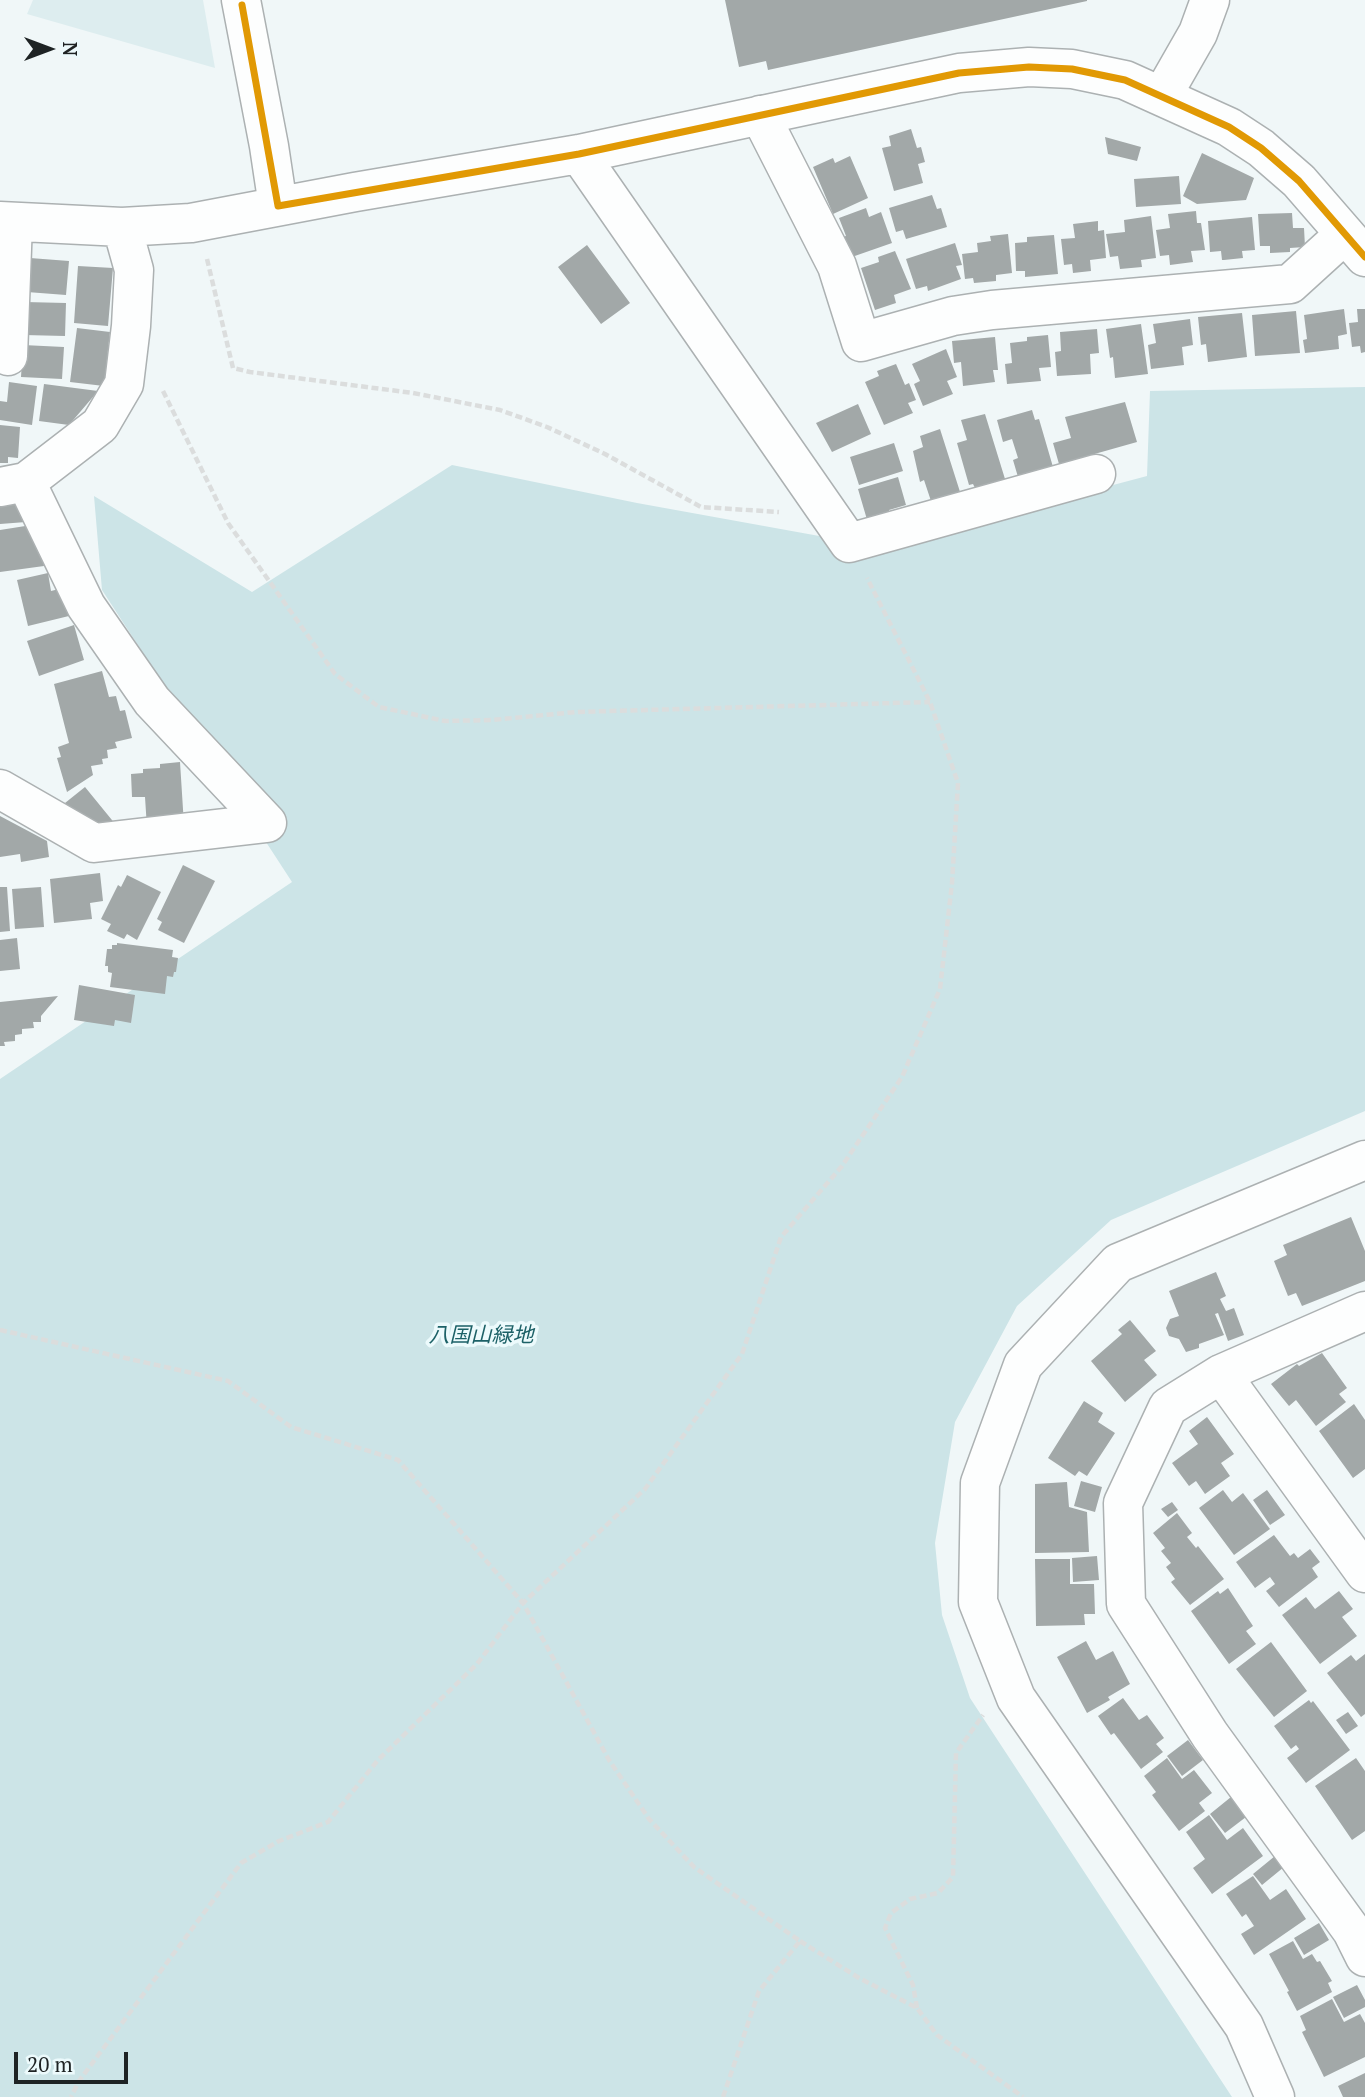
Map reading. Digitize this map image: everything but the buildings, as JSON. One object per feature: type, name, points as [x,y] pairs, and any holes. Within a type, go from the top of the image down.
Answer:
[{"type":"street","points":[[241,0],[278,206]]},
{"type":"street","points":[[1162,96],[1198,33],[1210,0]]},
{"type":"street","points":[[8,356],[7,221],[122,227],[191,223],[579,154],[760,115],[960,73],[1010,67],[1072,69],[1125,80],[1229,127],[1261,148],[1299,181],[1355,245],[1290,284],[992,310],[953,316],[861,342],[837,266],[760,115]]},
{"type":"street","points":[[579,154],[849,543],[1096,474]]},
{"type":"street","points":[[0,789],[94,842],[267,823],[152,701],[86,606],[13,484],[100,425],[124,384],[134,270],[122,227]]},
{"type":"street","points":[[1275,2097],[1244,2026],[1016,1698],[978,1602],[980,1483],[1023,1365],[1118,1263],[1365,1160]]},
{"type":"street","points":[[1365,1311],[1221,1374],[1168,1407],[1123,1503],[1126,1604],[1210,1735],[1352,1931],[1365,1956]]},
{"type":"street","points":[[1221,1374],[1365,1573]]},
{"type":"path","points":[[205,252],[233,368],[413,393],[500,410],[559,432],[701,507],[782,512]]},
{"type":"path","points":[[162,388],[235,533],[335,674],[379,707],[445,721],[492,720],[576,712],[930,702]]},
{"type":"path","points":[[71,2097],[79,2081],[241,1863],[279,1841],[328,1822],[378,1760],[477,1664],[523,1603],[645,1489],[742,1354],[781,1237],[842,1166],[902,1077],[940,989],[952,883],[958,783],[930,702],[849,543]]},
{"type":"path","points":[[0,1330],[228,1381],[291,1427],[398,1460],[523,1603],[609,1759],[649,1819],[694,1867],[800,1941],[859,1978],[917,2008],[937,2035],[1023,2097]]},
{"type":"path","points":[[917,2008],[913,1984],[885,1928],[891,1913],[910,1899],[938,1893],[953,1877],[956,1753],[985,1711]]},
{"type":"path","points":[[723,2097],[759,1991],[800,1941]]},
{"type":"shaded area","points":[[33,0],[203,0],[215,68],[27,14]]},
{"type":"green space","name":"八国山緑地","points":[[1365,387],[1365,1111],[1111,1220],[1017,1306],[955,1422],[935,1543],[942,1615],[970,1698],[1232,2097],[0,2097],[0,1079],[292,882],[102,590],[94,496],[252,592],[452,465],[637,503],[880,547],[1147,476],[1150,391]]},
{"type":"transit line","points":[[242,5],[278,206]]},
{"type":"transit line","points":[[278,206],[579,154],[959,73],[1029,67],[1072,69],[1125,80],[1229,127],[1261,148],[1299,181],[1365,257]]}]
